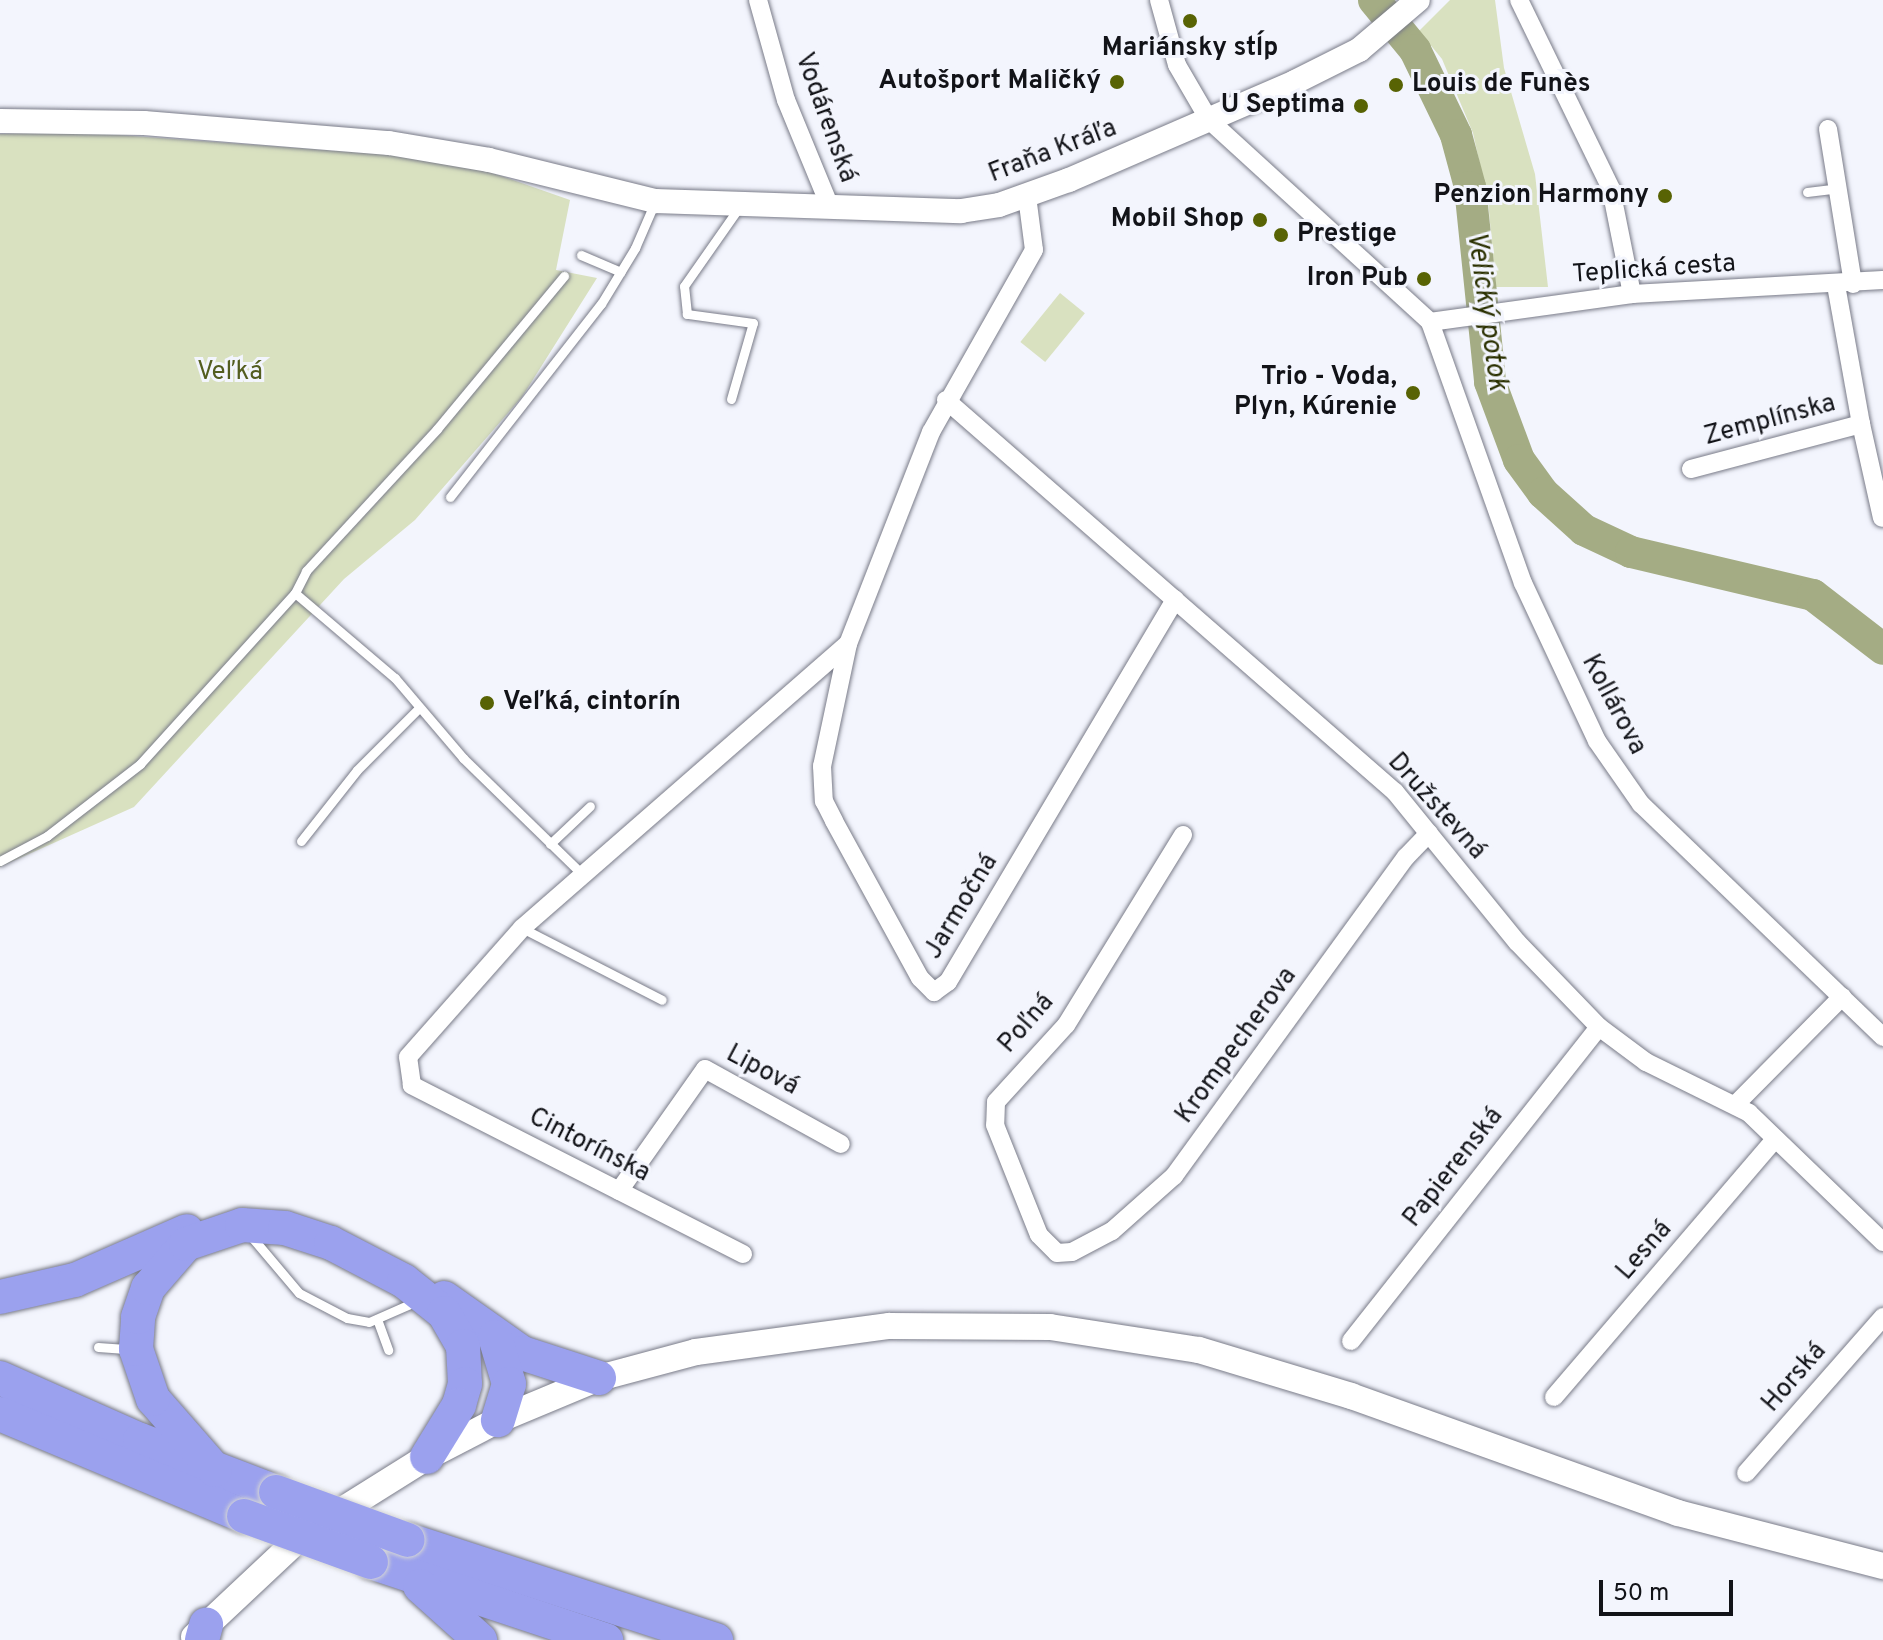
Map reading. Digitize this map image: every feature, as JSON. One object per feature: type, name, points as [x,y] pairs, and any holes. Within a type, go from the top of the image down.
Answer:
[{"type":"highway","points":[[0,1297],[75,1280],[220,1218],[264,1214],[312,1224],[388,1259],[495,1337],[545,1363],[599,1378]]},
{"type":"highway","points":[[215,1470],[153,1399],[136,1349],[138,1317],[165,1263],[205,1234],[242,1225],[311,1235],[360,1255],[428,1297],[456,1328],[467,1365],[459,1405],[427,1457]]},
{"type":"highway","points":[[495,1337],[509,1384],[498,1420]]},
{"type":"highway","points":[[0,1378],[215,1470],[408,1540],[716,1640]]},
{"type":"highway","points":[[0,1414],[244,1516],[408,1576],[606,1640]]},
{"type":"highway","points":[[408,1576],[480,1640]]},
{"type":"main road","points":[[200,1635],[293,1544],[427,1457],[498,1420],[599,1378],[711,1349],[843,1329],[990,1323],[1098,1333],[1199,1350],[1294,1377],[1678,1513],[1883,1566]]},
{"type":"street","name":"Vodárenská","points":[[758,0],[786,100],[831,209]]},
{"type":"street","points":[[1159,0],[1177,65],[1209,120],[1430,322]]},
{"type":"street","points":[[1519,0],[1611,189],[1632,294]]},
{"type":"street","name":"Fraňa Kráľa","points":[[0,121],[144,123],[389,143],[489,160],[655,201],[961,211],[1027,196],[1209,120],[1380,35],[1414,5]]},
{"type":"street","name":"Zemplínska","points":[[1828,129],[1838,188],[1861,424],[1882,518]]},
{"type":"street","name":"Jarmočná","points":[[1027,196],[1034,250],[946,400],[848,644],[822,766],[824,801],[920,978],[934,992],[948,982],[1175,599]]},
{"type":"street","name":"Teplická cesta","points":[[1430,322],[1471,313],[1632,294],[1883,280]]},
{"type":"street","name":"Kollárova","points":[[1430,322],[1523,583],[1597,741],[1641,804],[1883,1037]]},
{"type":"street","name":"Družstevná","points":[[946,400],[1395,792],[1517,942],[1599,1027],[1646,1062],[1736,1104],[1883,1242]]},
{"type":"street","name":"Zemplínska","points":[[1691,469],[1861,424]]},
{"type":"street","name":"Jarmočná","points":[[412,1085],[408,1057],[522,928],[848,644]]},
{"type":"street","name":"Krompecherova","points":[[1057,1253],[1072,1252],[1112,1231],[1174,1176],[1406,857],[1429,833]]},
{"type":"street","name":"Poľná","points":[[1057,1253],[1039,1235],[995,1125],[996,1102],[1066,1025],[1183,835]]},
{"type":"street","points":[[1736,1104],[1842,997]]},
{"type":"street","name":"Papierenská","points":[[1351,1341],[1599,1027]]},
{"type":"street","name":"Lipová","points":[[619,1191],[705,1069],[841,1144]]},
{"type":"street","name":"Cintorínska","points":[[412,1085],[743,1254]]},
{"type":"street","name":"Lesná","points":[[1554,1397],[1775,1139]]},
{"type":"street","name":"Horská","points":[[1746,1473],[1883,1317]]},
{"type":"lane","points":[[1807,192],[1838,188]]},
{"type":"lane","points":[[450,497],[621,272],[655,201]]},
{"type":"lane","points":[[731,399],[753,323],[687,314],[684,286],[740,206]]},
{"type":"lane","points":[[581,255],[621,272]]},
{"type":"lane","points":[[0,861],[47,836],[125,779],[295,593],[306,571],[437,429],[564,276]]},
{"type":"lane","points":[[295,593],[395,678],[418,709],[583,875]]},
{"type":"lane","points":[[301,841],[357,770],[418,709]]},
{"type":"lane","points":[[550,844],[590,806]]},
{"type":"lane","points":[[522,928],[662,1000]]},
{"type":"lane","points":[[242,1225],[299,1293],[356,1321],[377,1319],[428,1297]]},
{"type":"lane","points":[[377,1319],[387,1347]]},
{"type":"lane","points":[[98,1347],[136,1349]]},
{"type":"green space","points":[[1450,0],[1495,0],[1504,68],[1535,174],[1548,287],[1496,287],[1488,201],[1473,133],[1442,59],[1419,31]]},
{"type":"green space","name":"Veľká","points":[[64,131],[393,155],[487,171],[570,200],[556,270],[597,278],[522,397],[415,520],[344,579],[134,807],[0,867],[0,134]]},
{"type":"green space","points":[[1060,293],[1085,313],[1045,362],[1020,342]]},
{"type":"waterway","name":"Velický potok","points":[[1374,0],[1415,50],[1456,135],[1470,187],[1490,382],[1519,460],[1543,493],[1584,530],[1631,552],[1813,595],[1883,649]]},
{"type":"place","name":"Mariánsky stĺp","points":[[1190,21]]},
{"type":"place","name":"Autošport Maličký","points":[[1117,82]]},
{"type":"place","name":"Louis de Funès","points":[[1396,85]]},
{"type":"place","name":"U Septima","points":[[1361,106]]},
{"type":"place","name":"Penzion Harmony","points":[[1665,196]]},
{"type":"place","name":"Mobil Shop","points":[[1260,220]]},
{"type":"place","name":"Prestige","points":[[1281,235]]},
{"type":"place","name":"Iron Pub","points":[[1424,279]]},
{"type":"place","name":"Trio - Voda, Plyn, Kúrenie","points":[[1413,393]]},
{"type":"place","name":"Veľká, cintorín","points":[[487,703]]}]
